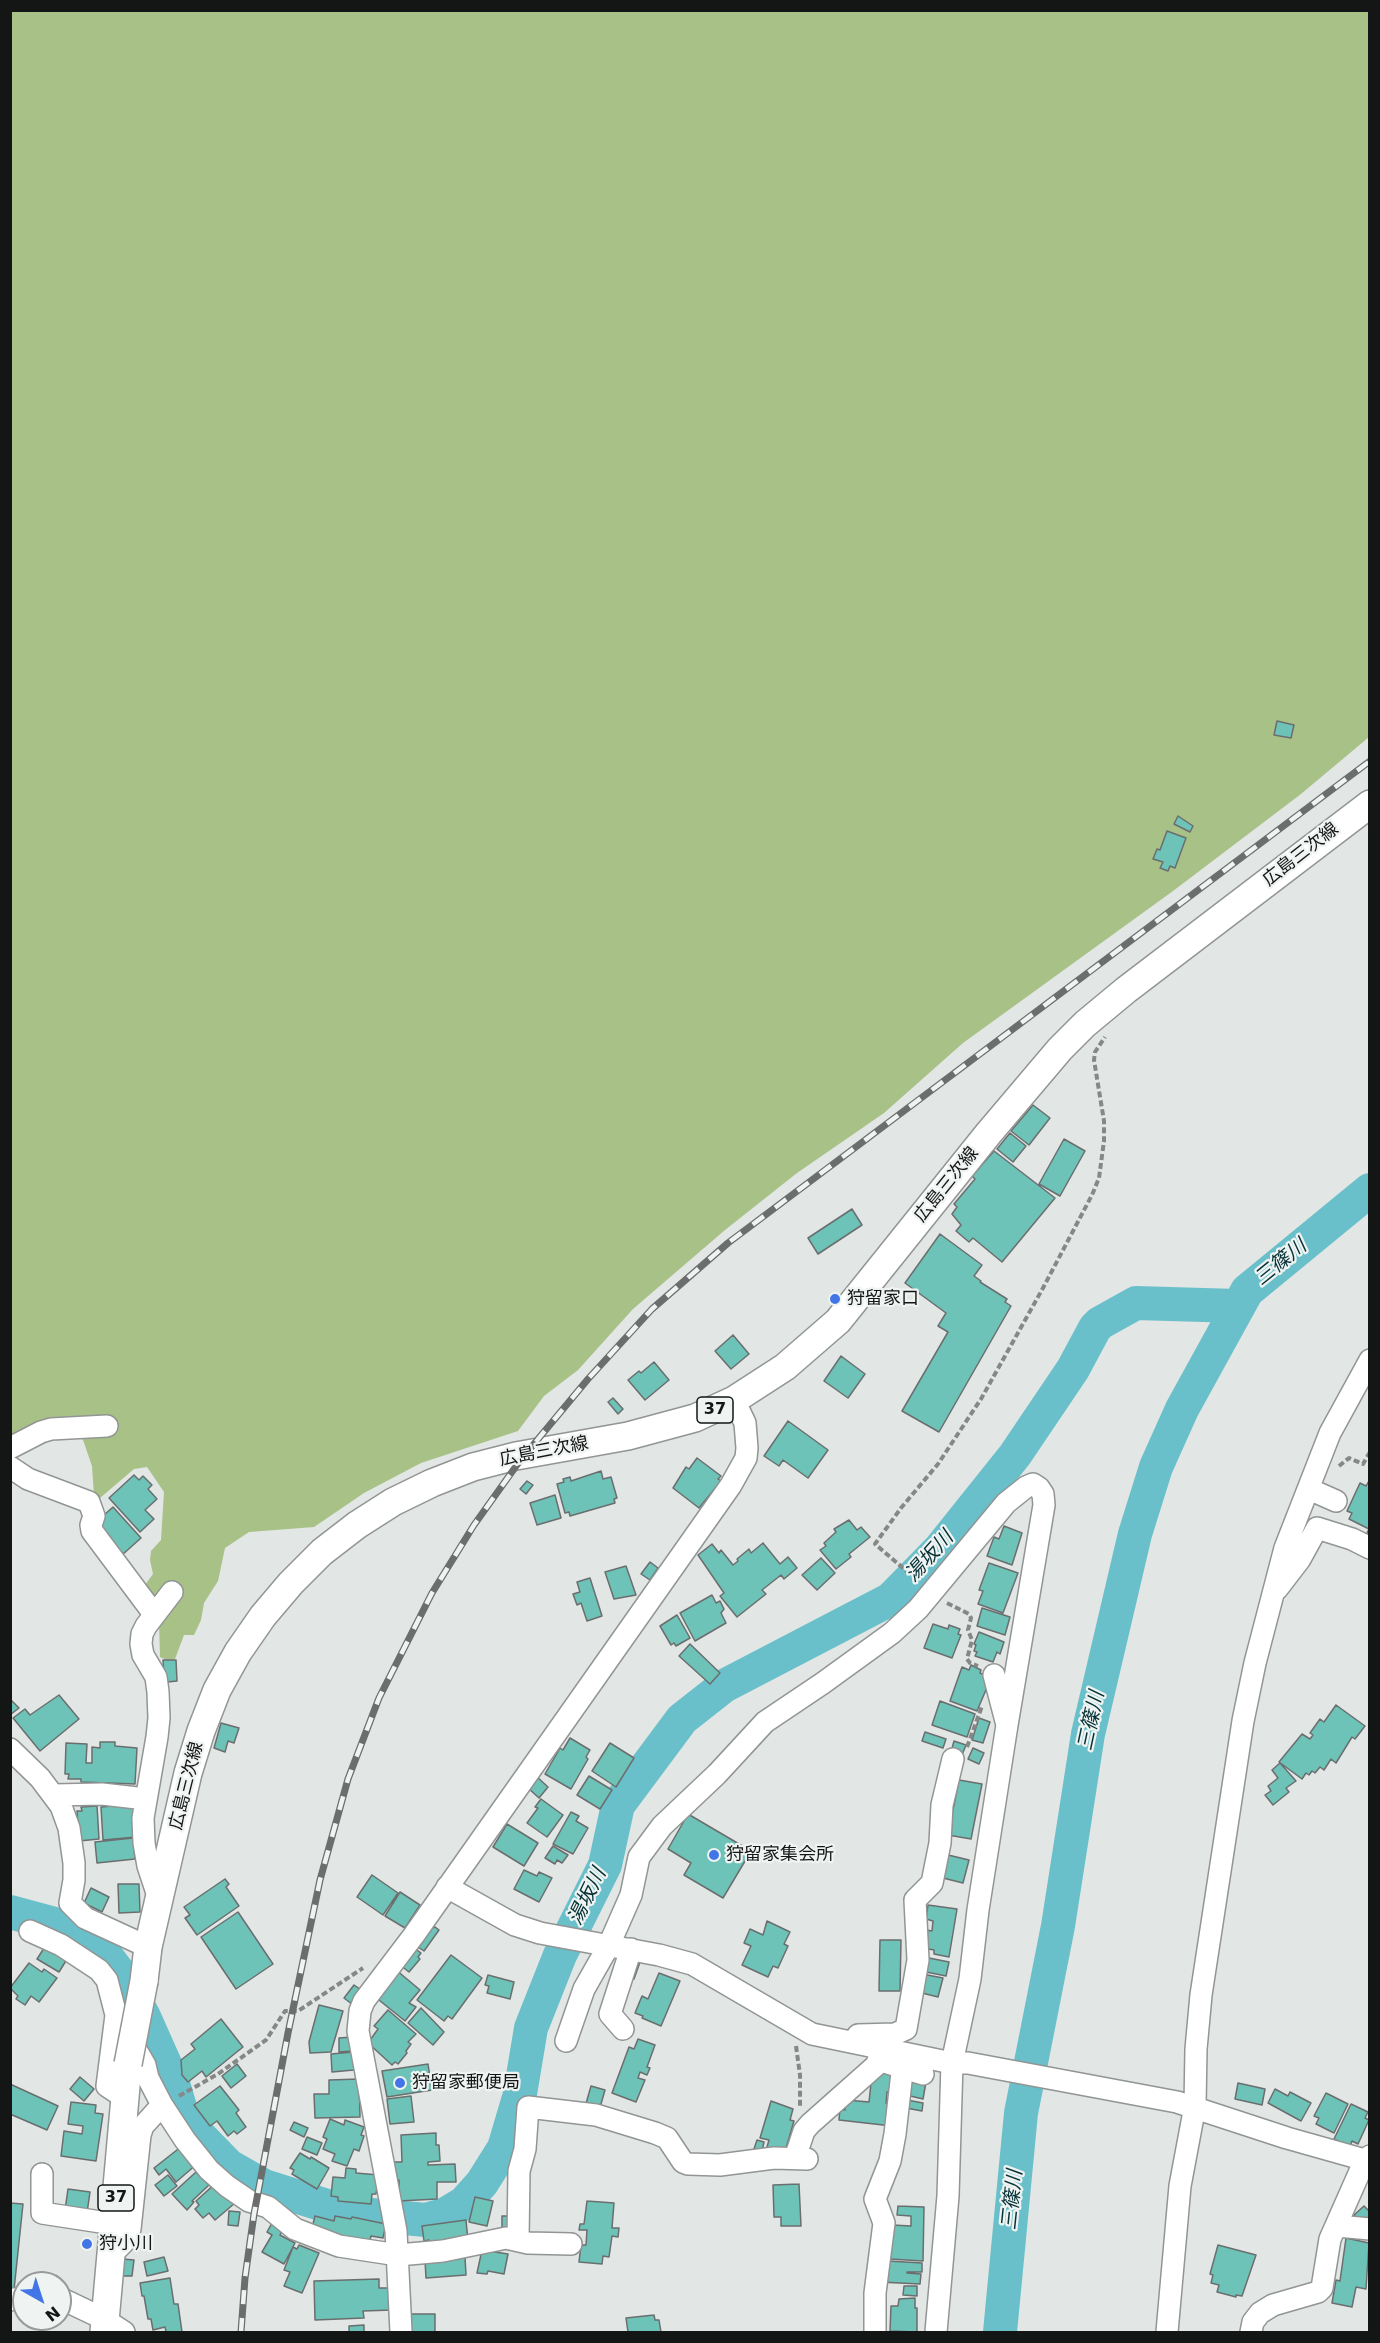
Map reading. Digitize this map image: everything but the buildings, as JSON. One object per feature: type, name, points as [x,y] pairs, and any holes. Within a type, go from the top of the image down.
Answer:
[{"type":"main road","name":"広島三次線","points":[[111,2328],[111,2255],[128,2064],[148,1947],[188,1773],[201,1731],[217,1690],[238,1652],[263,1616],[322,1552],[357,1525],[393,1502],[432,1482],[516,1456],[662,1429],[695,1418],[734,1400],[786,1367],[838,1321],[1060,1049],[1098,1013],[1370,804]]},
{"type":"street","points":[[1272,1593],[1286,1580],[1296,1566],[1321,1505],[1330,1433],[1370,1360]]},
{"type":"street","points":[[401,2332],[396,2231],[357,2024],[364,2001],[398,1957],[731,1485],[746,1458],[747,1448],[745,1424],[734,1400]]},
{"type":"street","points":[[10,1448],[51,1429],[107,1426]]},
{"type":"street","points":[[10,1467],[28,1479],[89,1502],[94,1516],[92,1531],[154,1614]]},
{"type":"street","points":[[566,2041],[584,1989],[631,1894],[639,1857],[662,1826],[717,1774],[765,1722],[824,1683],[892,1633],[918,1609],[925,1587],[1006,1503],[1026,1487],[1033,1484],[1039,1488],[1043,1494],[1044,1505],[978,1910],[960,2063],[936,2332]]},
{"type":"street","points":[[1321,1505],[1352,1539],[1370,1548]]},
{"type":"street","points":[[1167,2332],[1186,2104],[1243,1721],[1272,1593],[1285,1548],[1321,1505]]},
{"type":"street","points":[[159,1899],[148,1866],[143,1818],[152,1775],[159,1718],[156,1677],[143,1655],[141,1644],[142,1634],[154,1614],[172,1592]]},
{"type":"street","points":[[994,1676],[1007,1725]]},
{"type":"street","points":[[10,1749],[54,1795],[69,1828],[74,1863],[70,1903],[85,1918],[148,1947]]},
{"type":"street","points":[[875,2332],[875,2293],[884,2223],[875,2199],[890,2161],[896,2134],[906,2029],[918,1960],[915,1900],[932,1883],[940,1843],[942,1805],[953,1759]]},
{"type":"street","points":[[54,1795],[102,1794],[146,1799]]},
{"type":"street","points":[[447,1887],[515,1925],[540,1933],[631,1949],[693,1964],[812,2034],[904,2060],[923,2074]]},
{"type":"street","points":[[30,1931],[69,1950],[99,1970],[107,1980],[116,2015],[145,2065],[148,2078],[162,2105],[185,2140],[209,2170],[227,2186],[249,2201],[268,2207],[295,2229],[360,2251],[398,2255],[443,2251],[506,2238],[528,2243],[572,2244]]},
{"type":"street","points":[[623,2029],[610,2014],[631,1949]]},
{"type":"street","points":[[116,2015],[107,2086],[125,2097]]},
{"type":"street","points":[[840,2041],[847,2035],[895,2034],[906,2029]]},
{"type":"street","points":[[840,2041],[850,2053],[881,2061],[960,2063],[1186,2104],[1287,2138],[1367,2158],[1330,2239],[1322,2288],[1318,2292],[1273,2305],[1260,2313],[1253,2322],[1251,2332]]},
{"type":"street","points":[[518,2239],[519,2171],[525,2148],[528,2107],[596,2115],[655,2133],[667,2138],[683,2162],[688,2164],[720,2165],[774,2158],[801,2159],[804,2131],[820,2114],[881,2061]]},
{"type":"street","points":[[111,2255],[123,2243],[130,2229],[140,2135],[144,2126],[162,2105]]},
{"type":"street","points":[[42,2174],[42,2212],[114,2224]]},
{"type":"street","points":[[1337,2226],[1370,2229]]},
{"type":"street","points":[[72,2305],[111,2328]]},
{"type":"path","points":[[953,1759],[963,1758],[994,1672],[970,1663],[967,1659],[972,1640],[968,1630],[971,1618],[969,1614],[925,1587],[875,1544],[901,1508],[938,1464],[981,1399],[1043,1288],[1095,1186],[1100,1170],[1104,1121],[1094,1060],[1095,1052],[1106,1038],[1098,1013]]},
{"type":"path","points":[[1321,1505],[1323,1482],[1349,1458],[1363,1464],[1370,1452]]},
{"type":"path","points":[[188,2091],[218,2074],[266,2040],[285,2011],[298,2011],[311,2004],[364,1967]]},
{"type":"path","points":[[787,2021],[783,2028],[791,2037],[798,2053],[801,2103],[798,2121],[799,2127],[804,2131]]},
{"type":"green space","points":[[11,11],[1369,11],[1369,737],[1301,794],[1173,891],[963,1043],[884,1113],[797,1173],[725,1230],[633,1309],[578,1370],[544,1396],[518,1431],[421,1463],[364,1493],[314,1527],[249,1532],[225,1548],[218,1581],[204,1603],[201,1620],[194,1635],[184,1635],[175,1659],[167,1660],[160,1657],[159,1620],[145,1585],[153,1574],[151,1551],[161,1540],[164,1492],[147,1467],[134,1469],[100,1498],[94,1495],[92,1466],[82,1437],[11,1441]]},
{"type":"waterway","name":"三篠川","points":[[1000,2332],[1021,2113],[1058,1926],[1088,1734],[1135,1534],[1156,1467],[1182,1409],[1247,1291],[1370,1190]]},
{"type":"waterway","name":"湯坂川","points":[[10,1912],[58,1925],[107,1957],[125,1981],[144,2017],[172,2080],[181,2111],[190,2126],[229,2166],[264,2186],[349,2213],[426,2220],[444,2215],[464,2203],[482,2183],[504,2148],[520,2094],[531,2028],[560,1955],[605,1865],[618,1805],[682,1719],[724,1686],[891,1599],[939,1550],[1015,1455],[1073,1369],[1100,1323],[1136,1303],[1237,1306]]},
{"type":"railway","points":[[241,2332],[245,2278],[254,2214],[288,2033],[320,1880],[348,1779],[379,1698],[432,1593],[474,1525],[519,1462],[588,1379],[652,1309],[728,1243],[1370,761]]},
{"type":"place","name":"狩留家口","points":[[835,1299]]},
{"type":"place","name":"狩留家集会所","points":[[714,1855]]},
{"type":"place","name":"狩留家郵便局","points":[[400,2083]]},
{"type":"place","name":"狩小川","points":[[87,2244]]}]
